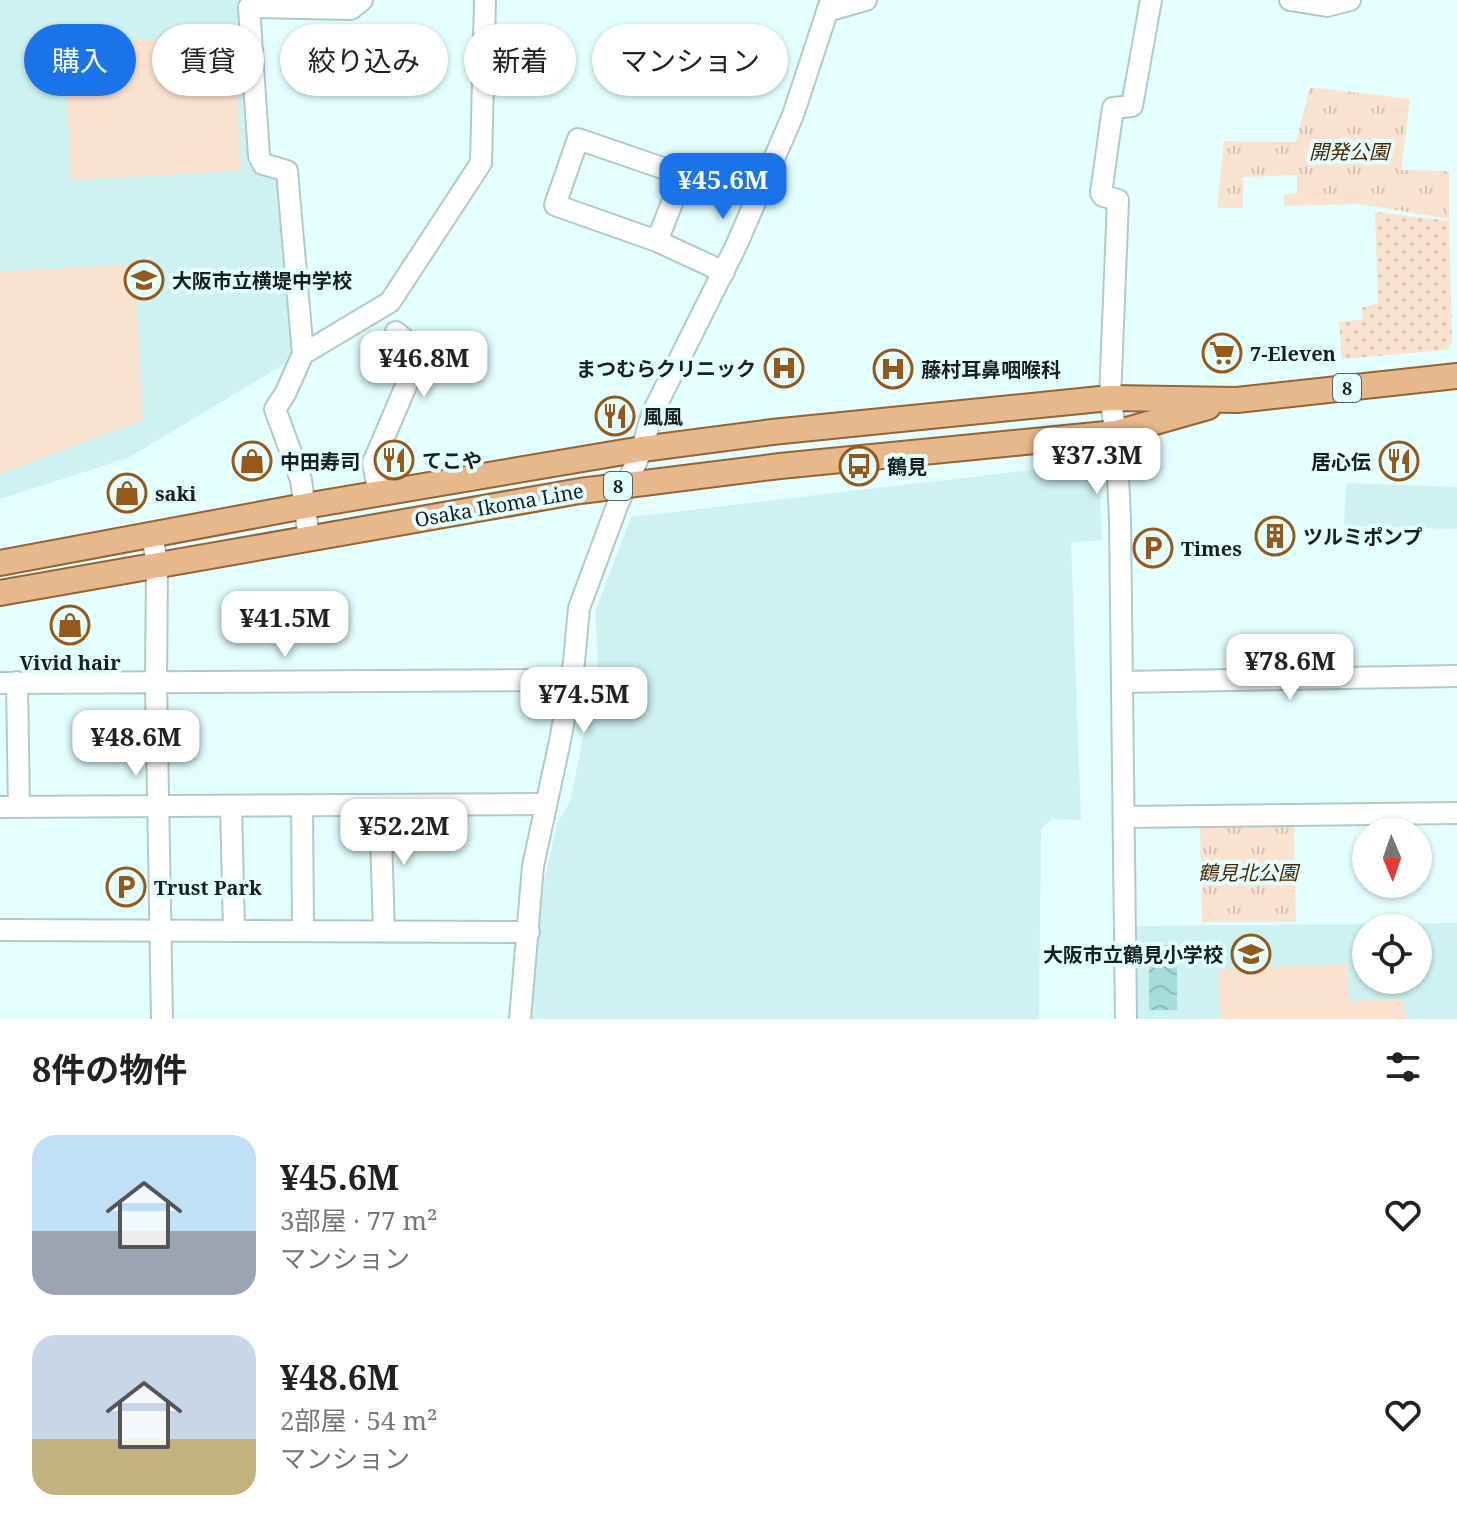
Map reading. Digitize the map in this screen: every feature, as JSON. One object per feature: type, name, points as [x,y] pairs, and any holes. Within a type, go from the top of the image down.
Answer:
[{"type":"main road","name":"Osaka Ikoma Line","points":[[0,563],[379,493],[642,449],[772,432],[1110,398],[1237,400],[1457,376]]},
{"type":"main road","name":"Osaka Ikoma Line","points":[[0,593],[580,491],[780,466],[1116,433],[1237,400]]},
{"type":"street","points":[[309,538],[301,480],[275,409],[303,354],[287,171],[263,164],[259,156],[249,7],[351,9],[362,0]]},
{"type":"street","points":[[303,354],[390,302],[481,163],[485,0]]},
{"type":"street","points":[[520,1019],[533,866],[571,680],[579,608],[642,449],[652,414],[724,272],[793,115],[829,5],[866,0]]},
{"type":"street","points":[[1126,1019],[1125,817],[1116,433],[1110,398],[1118,200],[1101,193],[1113,108],[1132,106],[1151,0]]},
{"type":"street","points":[[1290,0],[1327,6],[1350,0]]},
{"type":"street","points":[[657,241],[683,175],[578,139],[555,205],[657,241],[724,272]]},
{"type":"street","points":[[379,493],[373,463],[411,374],[415,349],[396,332]]},
{"type":"street","points":[[152,534],[157,565],[162,1019]]},
{"type":"street","points":[[1122,682],[1457,676]]},
{"type":"street","points":[[546,804],[10,807],[8,682],[571,680]]},
{"type":"street","points":[[302,805],[303,930]]},
{"type":"street","points":[[380,805],[384,931]]},
{"type":"street","points":[[231,806],[234,930]]},
{"type":"street","points":[[1125,817],[1457,813]]},
{"type":"street","points":[[0,930],[529,932]]},
{"type":"shaded area","name":"大阪市立横堤中学校","points":[[0,0],[243,0],[244,24],[152,24],[152,96],[247,96],[250,156],[281,183],[293,359],[128,458],[0,499]]},
{"type":"shaded area","points":[[1099,462],[1102,540],[1071,543],[1081,820],[1052,819],[1041,829],[1039,1019],[530,1019],[543,887],[557,823],[570,802],[598,665],[595,612],[631,517]]},
{"type":"shaded area","points":[[1346,483],[1457,487],[1457,529],[1344,526]]},
{"type":"shaded area","name":"大阪市立鶴見小学校","points":[[1432,923],[1457,923],[1457,1019],[1137,1019],[1136,926],[1352,924],[1352,994],[1432,994]]},
{"type":"green space","points":[[152,39],[152,96],[237,96],[241,171],[71,180],[67,96],[136,96],[136,40]]},
{"type":"green space","name":"開発公園","points":[[1310,87],[1410,99],[1401,170],[1449,171],[1449,219],[1360,204],[1284,206],[1284,195],[1297,193],[1297,175],[1243,177],[1243,208],[1217,208],[1224,141],[1296,142]]},
{"type":"green space","points":[[1375,212],[1449,221],[1452,342],[1446,350],[1342,359],[1339,322],[1363,319],[1361,308],[1378,303]]},
{"type":"green space","points":[[134,264],[143,420],[0,474],[0,272]]},
{"type":"green space","name":"鶴見北公園","points":[[1294,820],[1296,922],[1202,922],[1200,822]]},
{"type":"green space","points":[[1347,964],[1349,1001],[1404,999],[1405,1019],[1220,1019],[1218,969]]},
{"type":"water","points":[[1149,945],[1177,945],[1177,1010],[1149,1010]]},
{"type":"place","name":"大阪市立横堤中学校","points":[[144,280]]},
{"type":"place","name":"7-Eleven","points":[[1222,353]]},
{"type":"place","name":"まつむらクリニック","points":[[784,368]]},
{"type":"place","name":"藤村耳鼻咽喉科","points":[[893,369]]},
{"type":"place","name":"風風","points":[[615,416]]},
{"type":"place","name":"てこや","points":[[394,460]]},
{"type":"place","name":"中田寿司","points":[[252,461]]},
{"type":"place","name":"居心伝","points":[[1399,461]]},
{"type":"place","name":"鶴見","points":[[859,466]]},
{"type":"place","name":"saki","points":[[127,493]]},
{"type":"place","name":"ツルミポンプ","points":[[1275,536]]},
{"type":"place","name":"Times","points":[[1153,548]]},
{"type":"place","name":"Vivid hair","points":[[70,625]]},
{"type":"place","name":"Trust Park","points":[[126,887]]},
{"type":"place","name":"大阪市立鶴見小学校","points":[[1251,954]]}]
